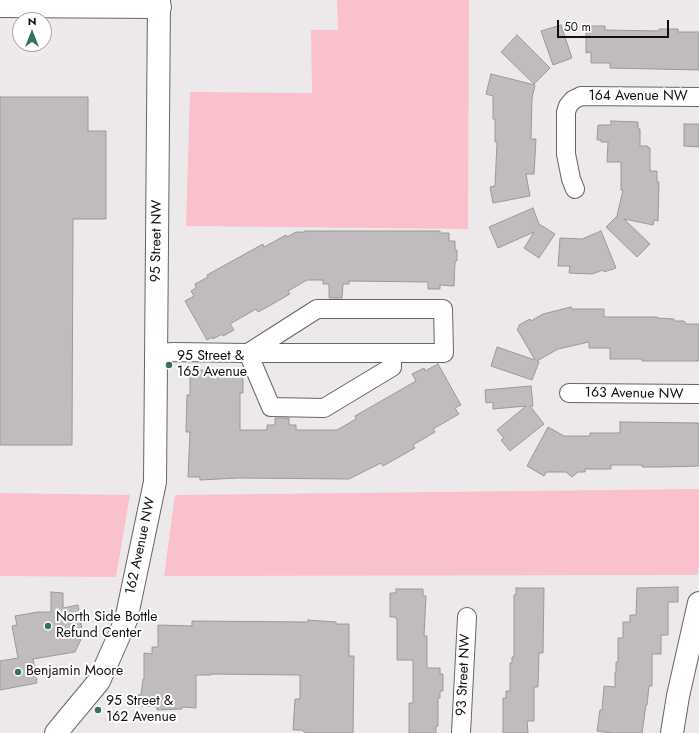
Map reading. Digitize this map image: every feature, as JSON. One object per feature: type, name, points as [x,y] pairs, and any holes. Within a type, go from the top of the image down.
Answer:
[{"type":"street","points":[[0,6],[159,4]]},
{"type":"street","name":"95 Street NW","points":[[155,482],[159,4]]},
{"type":"street","name":"164 Avenue NW","points":[[575,189],[571,179],[566,154],[566,112],[568,106],[573,100],[581,96],[699,97]]},
{"type":"street","points":[[156,353],[248,353],[444,353],[443,309],[317,309],[248,353]]},
{"type":"street","points":[[248,353],[271,407],[316,408],[324,408],[392,367],[392,353]]},
{"type":"street","name":"163 Avenue NW","points":[[569,393],[699,394]]},
{"type":"street","name":"162 Avenue NW","points":[[56,733],[99,681],[126,620],[155,482]]},
{"type":"street","points":[[672,733],[678,696],[699,603]]},
{"type":"street","name":"93 Street NW","points":[[461,733],[467,617]]},
{"type":"shaded area","points":[[337,0],[469,0],[468,229],[186,226],[190,92],[312,93],[311,30],[338,30]]},
{"type":"shaded area","points":[[699,489],[699,566],[697,575],[164,576],[175,495]]},
{"type":"shaded area","points":[[0,493],[130,495],[116,577],[0,576]]},
{"type":"building","points":[[561,25],[572,58],[553,65],[541,31]]},
{"type":"building","points":[[586,26],[605,26],[605,30],[659,31],[659,29],[678,29],[678,32],[699,32],[699,70],[610,68],[610,63],[591,63],[591,52],[586,53]]},
{"type":"building","points":[[517,35],[550,68],[534,84],[501,52]]},
{"type":"building","points":[[491,74],[535,85],[532,98],[531,139],[536,139],[534,174],[526,174],[530,196],[493,203],[490,187],[495,186],[497,142],[495,142],[495,119],[493,119],[493,96],[486,94]]},
{"type":"building","points":[[0,97],[88,97],[88,131],[106,131],[106,219],[73,219],[72,445],[0,445]]},
{"type":"building","points":[[611,121],[638,122],[638,128],[640,129],[640,146],[648,146],[648,148],[650,148],[650,171],[657,171],[657,182],[659,182],[658,221],[654,220],[653,225],[624,219],[650,244],[637,257],[606,227],[617,216],[623,190],[621,190],[621,162],[607,162],[608,142],[601,142],[601,140],[597,140],[598,125],[611,125]]},
{"type":"building","points":[[684,124],[699,124],[699,147],[684,146]]},
{"type":"building","points":[[533,208],[539,224],[555,234],[539,258],[524,248],[534,232],[498,248],[489,227]]},
{"type":"building","points":[[440,231],[440,233],[449,233],[449,241],[455,241],[455,250],[457,250],[454,286],[440,285],[440,289],[428,289],[428,282],[349,281],[349,284],[343,284],[342,298],[329,298],[329,284],[323,284],[323,280],[307,280],[288,291],[290,294],[269,306],[258,312],[256,309],[230,324],[234,330],[223,336],[222,334],[213,339],[213,337],[207,340],[185,301],[194,296],[191,291],[196,288],[195,284],[208,277],[207,275],[263,244],[264,247],[286,235],[287,237],[296,232]]},
{"type":"building","points":[[601,231],[616,268],[604,272],[603,270],[592,274],[569,273],[570,266],[558,266],[560,238],[582,239]]},
{"type":"building","points":[[571,307],[571,309],[604,309],[604,317],[657,317],[674,319],[674,321],[684,321],[686,324],[699,324],[699,361],[642,361],[642,359],[610,359],[610,348],[589,348],[589,342],[558,349],[537,361],[539,362],[532,380],[491,366],[497,347],[535,360],[517,329],[519,325],[530,319],[531,321],[543,314]]},
{"type":"building","points":[[438,364],[461,405],[455,408],[459,414],[433,429],[435,432],[413,445],[415,448],[383,466],[381,463],[349,479],[238,478],[200,480],[200,477],[188,477],[190,432],[186,432],[187,395],[190,395],[190,369],[209,371],[243,371],[243,393],[240,393],[240,430],[267,430],[267,425],[275,425],[275,418],[289,418],[289,425],[296,425],[296,430],[337,430],[356,419],[355,416],[416,381],[412,374],[424,368],[425,371]]},
{"type":"building","points":[[531,386],[533,406],[530,406],[544,424],[510,451],[501,440],[504,438],[497,430],[526,406],[493,409],[493,402],[486,403],[485,390]]},
{"type":"building","points":[[620,422],[699,423],[699,466],[642,467],[642,465],[611,465],[611,469],[585,469],[585,472],[578,472],[572,477],[566,472],[546,472],[544,476],[527,466],[548,427],[564,436],[590,436],[590,433],[620,433]]},
{"type":"building","points":[[678,587],[678,602],[668,602],[668,635],[661,635],[661,654],[652,654],[652,686],[649,686],[642,733],[612,733],[597,731],[600,710],[602,710],[604,686],[615,687],[616,662],[618,662],[618,638],[623,638],[623,622],[630,622],[630,615],[636,615],[637,588]]},
{"type":"building","points":[[516,588],[544,588],[543,653],[539,653],[538,687],[534,687],[534,721],[527,721],[528,733],[503,733],[503,698],[506,698],[506,691],[510,691],[510,663],[512,663],[512,657],[514,657],[514,595],[516,595]]},
{"type":"building","points":[[396,589],[423,589],[423,596],[426,596],[424,636],[427,636],[427,668],[440,668],[440,674],[443,674],[443,691],[440,691],[440,698],[438,698],[438,726],[436,726],[436,733],[409,733],[409,703],[413,703],[413,660],[397,660],[397,619],[396,617],[390,617],[390,593],[396,593]]},
{"type":"building","name":"North Side Bottle Refund Center","points":[[51,592],[63,593],[63,608],[78,605],[83,635],[75,652],[33,659],[37,683],[0,690],[0,661],[18,658],[12,626],[17,625],[15,616],[38,612],[51,612]]},
{"type":"building","points":[[308,620],[336,622],[336,624],[349,624],[349,656],[354,656],[353,733],[305,733],[302,730],[293,730],[295,699],[300,699],[300,675],[196,675],[196,708],[182,707],[182,709],[157,710],[157,706],[137,706],[137,695],[141,695],[144,679],[144,653],[152,654],[152,647],[158,647],[158,625],[192,626],[192,621],[308,622]]},
{"type":"place","name":"95 Street & 165 Avenue","points":[[169,365]]},
{"type":"place","name":"North Side Bottle Refund Center","points":[[48,626]]},
{"type":"place","name":"Benjamin Moore","points":[[18,672]]},
{"type":"place","name":"95 Street & 162 Avenue","points":[[98,710]]}]
